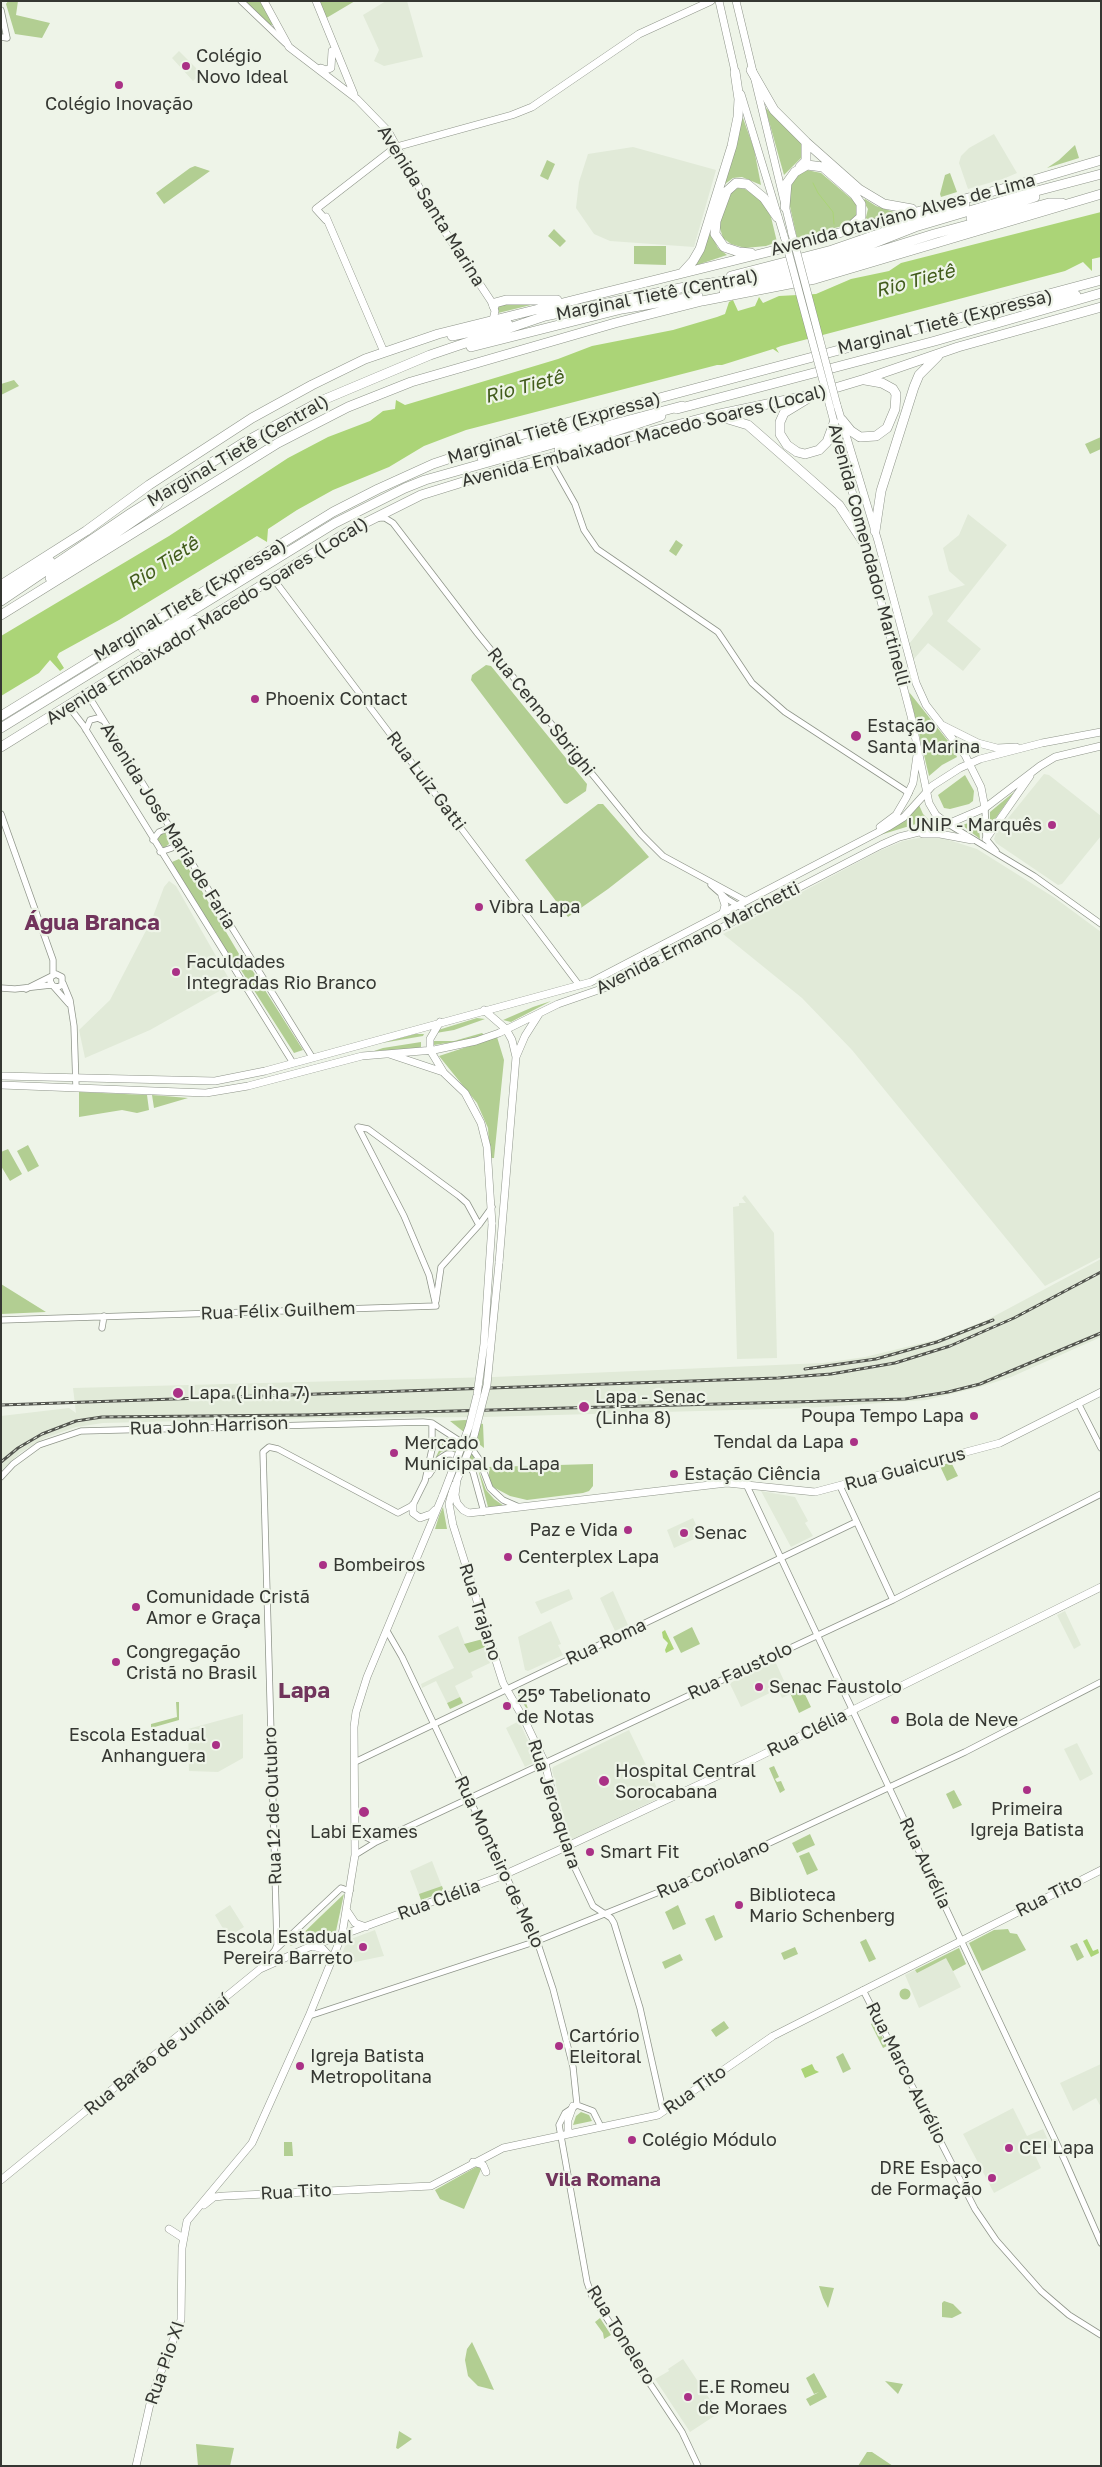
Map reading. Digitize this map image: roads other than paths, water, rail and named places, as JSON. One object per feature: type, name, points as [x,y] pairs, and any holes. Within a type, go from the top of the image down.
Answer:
[{"type":"highway","points":[[751,70],[774,110],[806,142],[859,189],[891,206],[919,210]]},
{"type":"highway","points":[[677,274],[688,267],[700,249],[732,146],[738,117],[739,99],[735,72]]},
{"type":"highway","points":[[785,207],[789,178],[806,161],[806,142]]},
{"type":"highway","name":"Avenida Otaviano Alves de Lima","points":[[1,585],[86,531],[160,477],[259,414],[312,384],[384,352],[438,334],[568,300],[776,250],[1101,160]]},
{"type":"highway","points":[[800,167],[814,165],[823,168],[858,199],[862,207],[861,217],[845,230]]},
{"type":"highway","name":"Marginal Tietê (Central)","points":[[1,601],[165,492],[290,417],[351,387],[406,364],[545,316],[690,286],[760,276],[809,264],[859,249],[915,227],[1101,174]]},
{"type":"highway","points":[[934,234],[950,226],[1077,184],[1081,179]]},
{"type":"highway","points":[[776,250],[748,253],[730,250],[719,242],[715,230],[723,197],[730,186],[736,183],[747,184],[756,191],[777,217]]},
{"type":"highway","points":[[1,615],[248,460],[313,423],[411,382],[615,323],[702,301],[815,279],[1101,194]]},
{"type":"highway","points":[[690,286],[832,250],[966,203],[975,196]]},
{"type":"highway","points":[[934,234],[1049,203],[1069,203]]},
{"type":"highway","name":"Avenida Otaviano Alves de Lima","points":[[615,323],[698,296],[812,272],[934,234]]},
{"type":"highway","name":"Marginal Tietê (Expressa)","points":[[1,716],[333,512],[378,488],[433,464],[489,444],[1101,280]]},
{"type":"highway","points":[[906,331],[925,332],[1101,289]]},
{"type":"highway","points":[[1,728],[335,523],[405,488],[682,406],[935,342],[1101,293]]},
{"type":"highway","points":[[406,364],[622,310],[698,296]]},
{"type":"highway","points":[[494,306],[495,303],[506,300],[568,300]]},
{"type":"highway","points":[[935,342],[946,342],[1041,319],[1061,318],[1101,307]]},
{"type":"highway","points":[[424,340],[545,316]]},
{"type":"highway","name":"Avenida Embaixador Macedo Soares (Local)","points":[[1,747],[69,707],[272,577],[349,531],[421,495],[460,482],[715,415],[816,394],[865,380],[946,350],[1061,318]]},
{"type":"highway","points":[[875,531],[881,491],[919,376],[932,360],[946,350]]},
{"type":"highway","points":[[816,394],[784,414],[779,429],[783,440],[798,452],[813,453],[827,442],[838,422],[860,437],[876,436],[887,428],[895,410],[896,394],[893,389],[882,383],[865,380]]},
{"type":"highway","points":[[548,459],[558,451],[668,414],[682,406]]},
{"type":"highway","points":[[448,474],[457,466],[610,417],[626,407]]},
{"type":"highway","points":[[715,415],[745,423],[755,431],[839,505],[866,546]]},
{"type":"highway","points":[[21,603],[29,592],[157,505],[165,492]]},
{"type":"highway","points":[[1,594],[73,545],[86,531]]},
{"type":"highway","points":[[115,659],[126,657],[205,614],[220,610]]},
{"type":"main road","points":[[264,1],[289,47]]},
{"type":"main road","points":[[316,1],[333,46],[357,99]]},
{"type":"main road","points":[[384,352],[319,206],[396,147],[512,115],[532,107],[639,34],[711,1]]},
{"type":"main road","name":"Avenida Comendador Martinelli","points":[[719,1],[735,72],[777,217],[788,235]]},
{"type":"main road","name":"Avenida Comendador Martinelli","points":[[736,1],[785,207],[788,235],[834,406],[866,546],[917,740],[926,793],[932,809],[948,824]]},
{"type":"main road","points":[[313,66],[326,70],[331,68],[333,46]]},
{"type":"main road","name":"Avenida Santa Marina","points":[[289,47],[357,99],[388,132],[436,218],[494,306],[493,320]]},
{"type":"main road","name":"Avenida Comendador Martinelli","points":[[838,422],[875,531],[916,683],[926,705],[969,764],[981,787],[984,808]]},
{"type":"main road","points":[[940,724],[978,743],[997,748],[1021,748],[1101,732]]},
{"type":"main road","points":[[868,836],[896,814],[909,793],[916,766],[917,740]]},
{"type":"main road","name":"Avenida Ermano Marchetti","points":[[1,1085],[206,1093],[248,1086],[345,1059],[384,1053],[430,1050],[465,1044],[607,987],[881,845],[910,834],[948,824],[984,808],[1055,757],[1101,746]]},
{"type":"main road","name":"Avenida Ermano Marchetti","points":[[1,1076],[215,1081],[293,1063],[579,985],[602,977],[904,817],[943,778],[969,764],[1021,748]]},
{"type":"main road","points":[[986,839],[1028,783],[1032,773]]},
{"type":"main road","points":[[910,834],[940,834],[972,840]]},
{"type":"main road","points":[[722,896],[726,905],[723,913]]},
{"type":"main road","points":[[457,1480],[474,1440],[487,1386],[516,1057],[512,1040],[506,1029],[484,1010]]},
{"type":"main road","points":[[516,1057],[525,1036],[540,1013]]},
{"type":"main road","points":[[440,1022],[430,1039],[430,1050],[444,1072]]},
{"type":"main road","points":[[384,1053],[444,1072]]},
{"type":"main road","name":"Rua Pio XI","points":[[136,2466],[152,2395],[181,2320],[183,2238],[190,2216],[252,2143],[309,2016],[342,1935],[355,1855],[356,1712],[360,1696],[443,1495],[469,1427],[477,1395],[484,1344],[492,1224],[486,1147],[481,1123],[465,1093],[444,1072]]},
{"type":"main road","name":"Rua Guaicurus","points":[[457,1480],[455,1495],[457,1502],[463,1510],[469,1513],[726,1483],[810,1492],[840,1486],[1000,1444],[1101,1392]]},
{"type":"main road","name":"Rua Trajano","points":[[457,1480],[452,1487],[448,1504],[456,1535],[506,1689]]},
{"type":"main road","points":[[412,1505],[413,1513],[422,1518],[431,1514],[438,1506]]},
{"type":"main road","name":"Rua Clélia","points":[[312,1946],[505,1875],[853,1711],[1101,1587]]},
{"type":"main road","name":"Rua Jeroaquara","points":[[506,1689],[525,1721],[545,1763],[565,1847]]},
{"type":"main road","name":"Rua Tito","points":[[224,2196],[431,2186],[503,2148],[658,2115],[773,2036],[1101,1870]]},
{"type":"main road","points":[[347,1911],[355,1923],[366,1927]]},
{"type":"main road","points":[[312,1946],[323,1949],[333,1960]]},
{"type":"main road","name":"Rua Barão de Jundiaí","points":[[1,2180],[54,2139],[260,1969],[312,1946]]},
{"type":"main road","points":[[564,2135],[568,2120],[575,2106]]},
{"type":"main road","points":[[474,2162],[482,2165],[486,2172]]},
{"type":"main road","points":[[217,2186],[224,2196]]},
{"type":"main road","name":"Rua Pio XI","points":[[185,2229],[208,2201],[224,2196]]},
{"type":"main road","points":[[169,2229],[183,2238]]},
{"type":"street","name":"Avenida Santa Marina","points":[[241,1],[289,47]]},
{"type":"street","points":[[1,10],[4,38]]},
{"type":"street","points":[[548,459],[575,504],[589,541],[597,549],[718,632],[752,683],[785,712],[909,793]]},
{"type":"street","points":[[374,518],[385,518],[393,523],[396,507]]},
{"type":"street","name":"Rua Cenno Sbrighi","points":[[393,523],[478,634],[625,817],[663,856],[746,901]]},
{"type":"street","name":"Rua Luiz Gatti","points":[[272,577],[579,985]]},
{"type":"street","name":"Avenida José Maria de Faria","points":[[88,695],[312,1057]]},
{"type":"street","name":"Avenida José Maria de Faria","points":[[69,707],[86,730],[152,840],[230,959],[293,1063]]},
{"type":"street","points":[[86,730],[90,720],[98,718],[102,720]]},
{"type":"street","points":[[984,808],[986,839],[997,853]]},
{"type":"street","points":[[1,814],[53,960],[53,986],[72,1008]]},
{"type":"street","points":[[948,824],[1056,891],[1101,924]]},
{"type":"street","points":[[152,840],[159,832],[169,828]]},
{"type":"street","points":[[160,852],[172,848],[177,841]]},
{"type":"street","name":"Rua Cenno Sbrighi","points":[[708,882],[722,896],[750,913]]},
{"type":"street","points":[[26,988],[52,976],[62,977],[72,1008],[76,1087]]},
{"type":"street","points":[[1,988],[53,986],[58,988],[63,983]]},
{"type":"street","points":[[436,1306],[429,1275],[404,1216],[358,1127],[368,1129],[459,1196],[467,1203],[479,1225]]},
{"type":"street","points":[[436,1306],[441,1267],[479,1225],[492,1206]]},
{"type":"street","name":"Rua Félix Guilhem","points":[[1,1320],[436,1306]]},
{"type":"street","points":[[102,1328],[104,1316]]},
{"type":"street","points":[[1078,1403],[1101,1448]]},
{"type":"street","points":[[425,1481],[432,1448],[432,1423]]},
{"type":"street","points":[[432,1423],[476,1452],[490,1488],[503,1500],[519,1507]]},
{"type":"street","name":"Rua John Harrison","points":[[1,1477],[13,1464],[39,1445],[81,1430],[261,1424],[432,1423]]},
{"type":"street","name":"Rua 12 de Outubro","points":[[276,1950],[263,1452],[269,1446],[278,1449],[398,1513],[412,1505]]},
{"type":"street","points":[[412,1505],[439,1459],[445,1455],[452,1454],[470,1466],[474,1472],[484,1512]]},
{"type":"street","name":"Rua Aurélia","points":[[746,1484],[890,1787],[1070,2172],[1101,2243]]},
{"type":"street","points":[[840,1486],[893,1600]]},
{"type":"street","name":"Rua Faustolo","points":[[355,1855],[376,1842],[893,1600],[1101,1494]]},
{"type":"street","name":"Rua Roma","points":[[355,1762],[856,1522]]},
{"type":"street","name":"Rua Monteiro de Melo","points":[[387,1631],[398,1648],[537,1942],[553,1989],[573,2067],[575,2106]]},
{"type":"street","name":"Rua Coriolano","points":[[309,2016],[537,1942],[605,1915],[748,1854],[890,1787],[1101,1682]]},
{"type":"street","points":[[356,1832],[376,1842]]},
{"type":"street","name":"Rua Jeroaquara","points":[[565,1847],[593,1906],[611,1918],[614,1923],[640,2008],[663,2111]]},
{"type":"street","points":[[260,1969],[276,1950],[341,1888],[350,1891]]},
{"type":"street","name":"Rua Marco Aurélio","points":[[864,1990],[975,2209],[996,2240],[1015,2264],[1041,2291],[1069,2315],[1101,2335]]},
{"type":"street","points":[[575,2106],[593,2111],[601,2127]]},
{"type":"street","name":"Rua Tonelero","points":[[564,2135],[589,2290],[682,2432],[698,2466]]},
{"type":"water","name":"Rio Tietê","points":[[1101,212],[1101,257],[1092,259],[1092,271],[1083,262],[1065,271],[781,346],[776,348],[779,353],[773,349],[722,365],[466,430],[424,446],[389,467],[333,490],[297,510],[268,529],[267,542],[257,536],[119,620],[59,653],[57,657],[64,668],[60,671],[50,660],[39,673],[1,696],[1,636],[169,536],[288,458],[328,437],[370,421],[383,411],[395,409],[396,400],[405,405],[558,359],[592,346],[673,330],[717,317],[725,314],[729,302],[733,300],[738,311],[755,306],[759,297],[763,303],[779,296],[816,294],[851,279],[889,271],[901,263]]},
{"type":"water","points":[[665,1630],[674,1649],[666,1653],[665,1650],[668,1643],[663,1638],[662,1632]]},
{"type":"water","points":[[1087,1939],[1093,1951],[1098,1949],[1099,1953],[1091,1957],[1083,1941]]},
{"type":"water","points":[[812,2064],[815,2070],[819,2072],[805,2078],[801,2069]]},
{"type":"waterway","points":[[813,183],[818,193],[833,212],[834,224]]},
{"type":"railway","points":[[1,1405],[778,1378],[831,1374],[895,1363],[950,1346],[1014,1318],[1101,1272]]},
{"type":"railway","points":[[805,1369],[876,1359],[937,1342],[993,1320]]},
{"type":"railway","points":[[1,1462],[18,1448],[42,1434],[76,1421],[102,1417],[304,1415],[905,1399],[948,1392],[980,1384],[1101,1333]]},
{"type":"place","name":"Colégio Novo Ideal","points":[[186,66]]},
{"type":"place","name":"Colégio Inovação","points":[[119,85]]},
{"type":"place","name":"Phoenix Contact","points":[[255,699]]},
{"type":"place","name":"Estação Santa Marina","points":[[856,736]]},
{"type":"place","name":"UNIP - Marquês","points":[[1052,825]]},
{"type":"place","name":"Vibra Lapa","points":[[479,907]]},
{"type":"place","name":"Faculdades Integradas Rio Branco","points":[[176,972]]},
{"type":"place","name":"Lapa (Linha 7)","points":[[178,1393]]},
{"type":"place","name":"Lapa - Senac (Linha 8)","points":[[584,1407]]},
{"type":"place","name":"Poupa Tempo Lapa","points":[[974,1416]]},
{"type":"place","name":"Tendal da Lapa","points":[[854,1442]]},
{"type":"place","name":"Mercado Municipal da Lapa","points":[[394,1453]]},
{"type":"place","name":"Estação Ciência","points":[[674,1474]]},
{"type":"place","name":"Paz e Vida","points":[[628,1530]]},
{"type":"place","name":"Senac","points":[[684,1533]]},
{"type":"place","name":"Centerplex Lapa","points":[[508,1557]]},
{"type":"place","name":"Bombeiros","points":[[323,1565]]},
{"type":"place","name":"Comunidade Cristã Amor e Graça","points":[[136,1607]]},
{"type":"place","name":"Congregação Cristã no Brasil","points":[[116,1662]]},
{"type":"place","name":"Senac Faustolo","points":[[759,1687]]},
{"type":"place","name":"25º Tabelionato de Notas","points":[[507,1706]]},
{"type":"place","name":"Bola de Neve","points":[[895,1720]]},
{"type":"place","name":"Escola Estadual Anhanguera","points":[[216,1745]]},
{"type":"place","name":"Hospital Central Sorocabana","points":[[604,1781]]},
{"type":"place","name":"Primeira Igreja Batista","points":[[1027,1790]]},
{"type":"place","name":"Labi Exames","points":[[364,1812]]},
{"type":"place","name":"Smart Fit","points":[[590,1852]]},
{"type":"place","name":"Biblioteca Mario Schenberg","points":[[739,1905]]},
{"type":"place","name":"Escola Estadual Pereira Barreto","points":[[363,1947]]},
{"type":"place","name":"Cartório Eleitoral","points":[[559,2046]]},
{"type":"place","name":"Igreja Batista Metropolitana","points":[[300,2066]]},
{"type":"place","name":"Colégio Módulo","points":[[632,2140]]},
{"type":"place","name":"CEI Lapa","points":[[1009,2148]]},
{"type":"place","name":"DRE Espaço de Formação","points":[[992,2178]]},
{"type":"place","name":"E.E Romeu de Moraes","points":[[688,2397]]},
{"type":"district","name":"Água Branca","points":[[92,923]]},
{"type":"district","name":"Lapa","points":[[304,1691]]},
{"type":"district","name":"Vila Romana","points":[[603,2180]]}]
